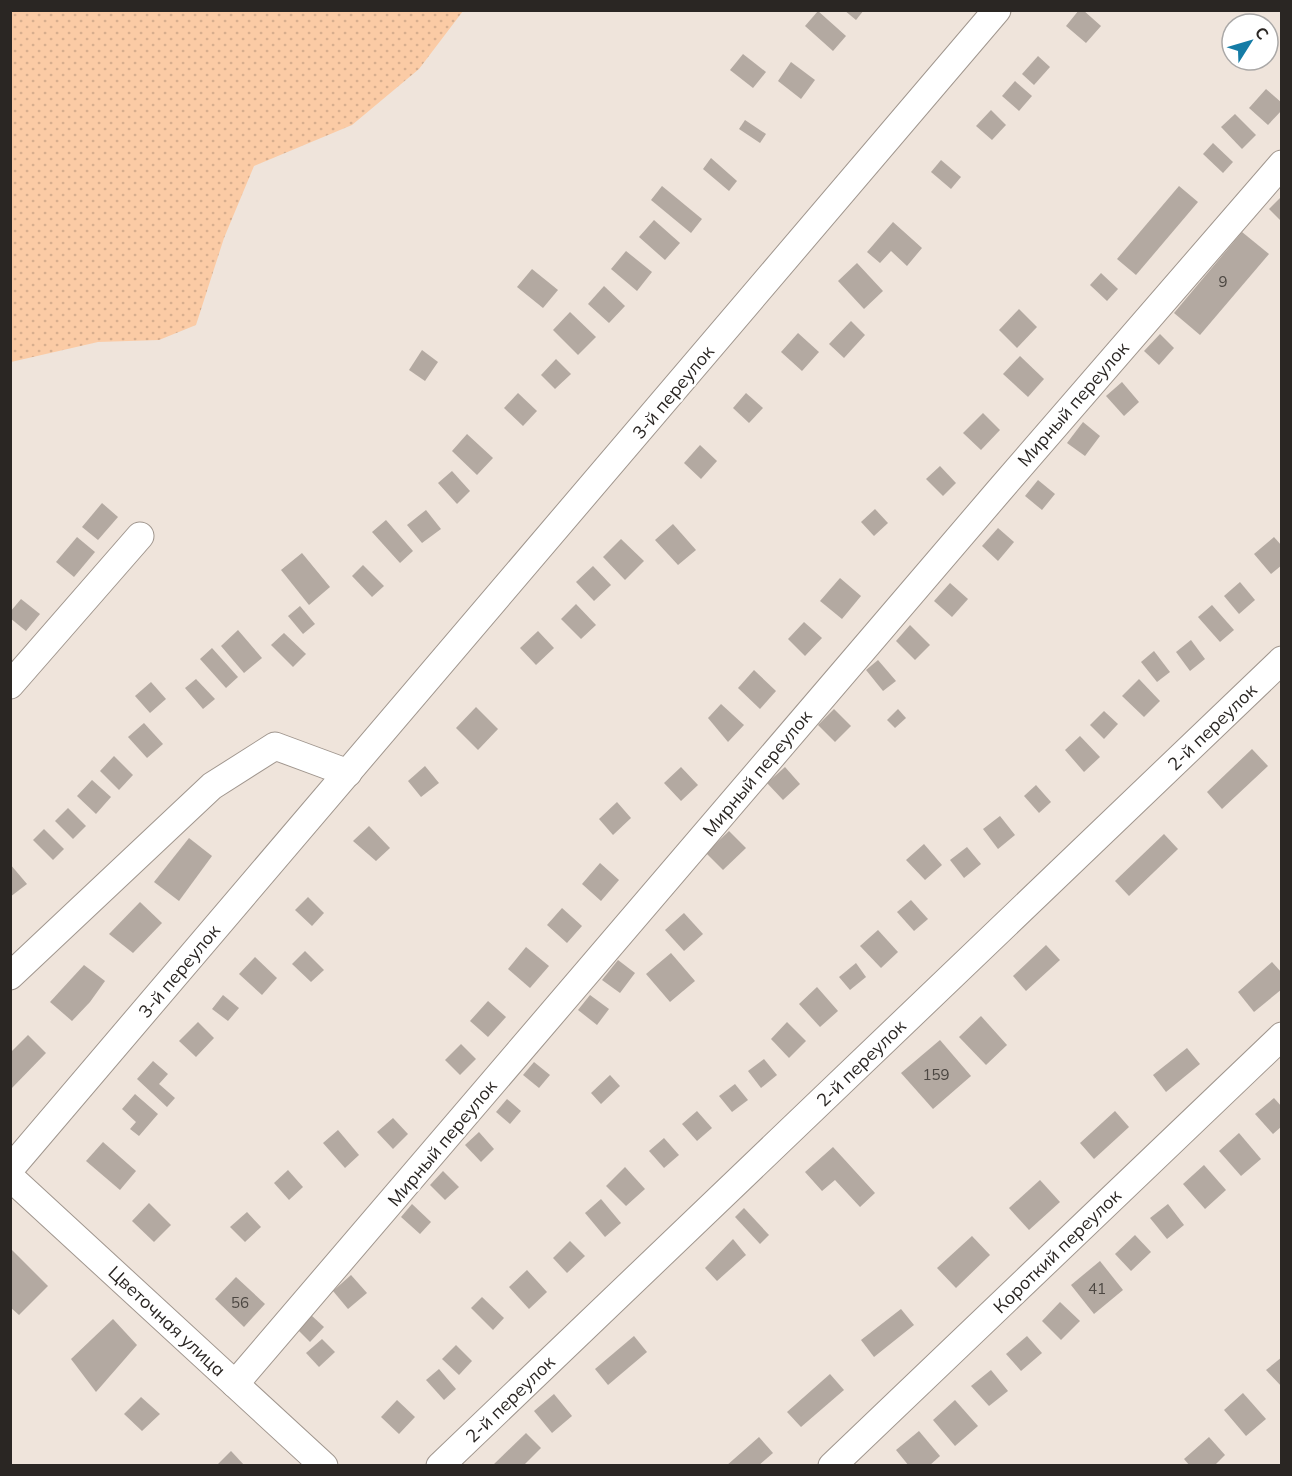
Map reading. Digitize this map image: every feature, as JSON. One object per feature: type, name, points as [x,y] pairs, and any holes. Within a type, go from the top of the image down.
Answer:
[{"type":"street","name":"3-й переулок","points":[[10,1169],[997,10]]},
{"type":"street","name":"Мирный переулок","points":[[235,1384],[1281,164]]},
{"type":"street","points":[[10,685],[140,536]]},
{"type":"street","name":"2-й переулок","points":[[440,1466],[1281,660]]},
{"type":"street","points":[[10,976],[212,786],[275,747],[348,773]]},
{"type":"street","name":"Короткий переулок","points":[[832,1466],[1281,1036]]},
{"type":"street","name":"Цветочная улица","points":[[10,1177],[324,1466]]},
{"type":"shaded area","points":[[10,11],[463,11],[419,69],[352,125],[254,166],[224,238],[196,325],[159,340],[98,342],[11,362]]},
{"type":"building","points":[[844,10],[864,10],[856,20]]},
{"type":"building","points":[[1079,10],[1083,10],[1101,26],[1086,43],[1066,26]]},
{"type":"building","points":[[818,11],[846,36],[833,51],[805,26]]},
{"type":"building","points":[[743,54],[766,72],[753,88],[730,70]]},
{"type":"building","points":[[1038,56],[1050,67],[1034,85],[1022,74]]},
{"type":"building","points":[[791,62],[815,80],[801,99],[778,81]]},
{"type":"building","points":[[1015,81],[1032,96],[1019,111],[1002,96]]},
{"type":"building","points":[[1266,89],[1282,103],[1282,110],[1268,125],[1249,108]]},
{"type":"building","points":[[991,110],[1006,125],[992,140],[976,126]]},
{"type":"building","points":[[1235,114],[1256,135],[1242,149],[1221,127]]},
{"type":"building","points":[[745,120],[766,134],[760,143],[739,129]]},
{"type":"building","points":[[1213,143],[1233,162],[1223,173],[1203,154]]},
{"type":"building","points":[[711,158],[737,181],[729,191],[703,169]]},
{"type":"building","points":[[941,160],[961,177],[951,189],[931,172]]},
{"type":"building","points":[[662,186],[702,219],[691,233],[651,200]]},
{"type":"building","points":[[1179,186],[1198,202],[1136,275],[1117,259]]},
{"type":"building","points":[[1282,196],[1282,218],[1280,220],[1269,209]]},
{"type":"building","points":[[654,220],[680,243],[665,260],[639,237]]},
{"type":"building","points":[[893,222],[922,248],[907,266],[891,251],[880,263],[867,252]]},
{"type":"building","points":[[1242,232],[1269,254],[1200,335],[1174,313]]},
{"type":"building","points":[[626,251],[652,272],[637,291],[611,269]]},
{"type":"building","points":[[857,263],[883,291],[864,309],[838,281]]},
{"type":"building","points":[[532,269],[558,290],[543,308],[517,287]]},
{"type":"building","points":[[1101,273],[1118,289],[1107,301],[1090,285]]},
{"type":"building","points":[[604,286],[625,306],[609,323],[588,304]]},
{"type":"building","points":[[1019,309],[1037,327],[1017,348],[999,330]]},
{"type":"building","points":[[570,312],[596,337],[578,355],[553,330]]},
{"type":"building","points":[[851,321],[865,335],[844,358],[829,344]]},
{"type":"building","points":[[798,333],[819,352],[802,371],[781,352]]},
{"type":"building","points":[[1160,334],[1174,348],[1159,365],[1144,351]]},
{"type":"building","points":[[422,350],[438,362],[425,381],[409,370]]},
{"type":"building","points":[[1020,356],[1044,379],[1028,397],[1003,374]]},
{"type":"building","points":[[556,359],[571,374],[555,389],[541,375]]},
{"type":"building","points":[[1122,382],[1139,402],[1124,416],[1106,396]]},
{"type":"building","points":[[518,393],[537,411],[523,426],[504,408]]},
{"type":"building","points":[[746,393],[763,408],[749,423],[733,408]]},
{"type":"building","points":[[983,413],[1000,430],[981,450],[963,433]]},
{"type":"building","points":[[1083,422],[1100,436],[1085,456],[1067,443]]},
{"type":"building","points":[[467,434],[493,458],[477,475],[452,451]]},
{"type":"building","points":[[700,445],[717,461],[701,479],[684,463]]},
{"type":"building","points":[[940,466],[956,483],[943,496],[926,479]]},
{"type":"building","points":[[452,471],[470,491],[457,504],[438,483]]},
{"type":"building","points":[[1038,480],[1055,494],[1042,510],[1025,496]]},
{"type":"building","points":[[102,503],[118,517],[98,540],[82,527]]},
{"type":"building","points":[[875,509],[888,523],[874,536],[861,522]]},
{"type":"building","points":[[426,510],[441,529],[422,543],[407,525]]},
{"type":"building","points":[[386,520],[413,551],[400,563],[372,532]]},
{"type":"building","points":[[673,524],[696,550],[678,565],[655,540]]},
{"type":"building","points":[[998,528],[1014,542],[998,561],[982,546]]},
{"type":"building","points":[[77,537],[95,552],[74,577],[56,562]]},
{"type":"building","points":[[1274,537],[1282,546],[1282,565],[1271,574],[1254,554]]},
{"type":"building","points":[[621,539],[644,561],[625,580],[603,557]]},
{"type":"building","points":[[302,553],[330,587],[309,605],[281,570]]},
{"type":"building","points":[[363,565],[384,586],[372,597],[352,576]]},
{"type":"building","points":[[593,566],[611,585],[594,601],[576,582]]},
{"type":"building","points":[[840,578],[861,596],[842,619],[820,601]]},
{"type":"building","points":[[1240,582],[1255,600],[1239,614],[1224,596]]},
{"type":"building","points":[[950,583],[968,599],[952,617],[934,601]]},
{"type":"building","points":[[21,599],[40,614],[26,631],[10,618],[10,612]]},
{"type":"building","points":[[576,604],[596,625],[581,639],[561,619]]},
{"type":"building","points":[[1212,605],[1234,630],[1220,642],[1198,617]]},
{"type":"building","points":[[300,606],[315,624],[303,634],[288,616]]},
{"type":"building","points":[[804,622],[822,638],[805,656],[788,639]]},
{"type":"building","points":[[910,625],[930,645],[915,660],[896,641]]},
{"type":"building","points":[[238,630],[262,658],[244,673],[221,646]]},
{"type":"building","points":[[538,631],[554,648],[536,665],[520,648]]},
{"type":"building","points":[[284,633],[306,654],[293,667],[271,645]]},
{"type":"building","points":[[1191,640],[1205,659],[1190,671],[1176,652]]},
{"type":"building","points":[[212,648],[238,677],[226,688],[200,659]]},
{"type":"building","points":[[1154,651],[1170,672],[1157,682],[1141,662]]},
{"type":"building","points":[[878,660],[896,681],[883,691],[866,670]]},
{"type":"building","points":[[754,670],[776,691],[760,709],[738,688]]},
{"type":"building","points":[[196,679],[215,699],[203,709],[185,688]]},
{"type":"building","points":[[1139,679],[1160,701],[1144,717],[1122,696]]},
{"type":"building","points":[[151,682],[166,699],[150,713],[135,696]]},
{"type":"building","points":[[721,704],[744,725],[728,742],[708,718]]},
{"type":"building","points":[[476,707],[498,729],[478,750],[456,728]]},
{"type":"building","points":[[834,709],[851,726],[835,742],[818,725]]},
{"type":"building","points":[[898,709],[906,718],[895,728],[887,720]]},
{"type":"building","points":[[1104,711],[1118,724],[1104,739],[1090,725]]},
{"type":"building","points":[[144,723],[163,744],[147,758],[128,737]]},
{"type":"building","points":[[1080,736],[1100,757],[1084,772],[1065,750]]},
{"type":"building","points":[[1252,749],[1268,766],[1222,809],[1207,792]]},
{"type":"building","points":[[114,756],[133,775],[119,790],[100,771]]},
{"type":"building","points":[[425,766],[439,783],[421,797],[408,781]]},
{"type":"building","points":[[681,767],[698,785],[681,801],[664,783]]},
{"type":"building","points":[[785,767],[800,784],[783,800],[767,783]]},
{"type":"building","points":[[92,780],[111,797],[96,814],[77,796]]},
{"type":"building","points":[[1036,785],[1051,802],[1039,813],[1024,796]]},
{"type":"building","points":[[617,802],[631,818],[613,835],[599,819]]},
{"type":"building","points":[[68,808],[86,826],[73,839],[55,821]]},
{"type":"building","points":[[1000,816],[1015,835],[998,849],[983,829]]},
{"type":"building","points":[[369,826],[390,848],[376,861],[353,841]]},
{"type":"building","points":[[44,829],[64,849],[53,860],[33,840]]},
{"type":"building","points":[[729,831],[746,848],[723,870],[706,853]]},
{"type":"building","points":[[1164,834],[1178,849],[1129,896],[1115,881]]},
{"type":"building","points":[[189,838],[212,856],[179,901],[154,882]]},
{"type":"building","points":[[924,844],[942,865],[925,880],[906,860]]},
{"type":"building","points":[[967,847],[981,864],[964,878],[950,860]]},
{"type":"building","points":[[600,863],[619,880],[601,901],[582,884]]},
{"type":"building","points":[[10,864],[27,884],[10,897]]},
{"type":"building","points":[[308,897],[324,913],[312,926],[295,910]]},
{"type":"building","points":[[911,900],[928,919],[914,931],[897,912]]},
{"type":"building","points":[[140,902],[162,923],[133,953],[109,934]]},
{"type":"building","points":[[562,908],[582,926],[567,943],[547,925]]},
{"type":"building","points":[[684,913],[703,934],[684,951],[665,930]]},
{"type":"building","points":[[878,930],[898,952],[881,968],[860,946]]},
{"type":"building","points":[[1046,945],[1060,960],[1026,991],[1013,976]]},
{"type":"building","points":[[526,947],[549,966],[530,988],[508,969]]},
{"type":"building","points":[[305,951],[324,970],[311,982],[292,964]]},
{"type":"building","points":[[671,953],[695,981],[670,1002],[646,974]]},
{"type":"building","points":[[255,957],[277,978],[262,995],[239,974]]},
{"type":"building","points":[[618,960],[635,973],[620,993],[602,980]]},
{"type":"building","points":[[1272,962],[1282,973],[1282,989],[1254,1012],[1238,992]]},
{"type":"building","points":[[856,963],[866,977],[850,990],[839,977]]},
{"type":"building","points":[[84,965],[105,981],[72,1021],[50,1002]]},
{"type":"building","points":[[817,987],[838,1011],[820,1027],[799,1004]]},
{"type":"building","points":[[223,995],[239,1008],[228,1021],[212,1009]]},
{"type":"building","points":[[590,995],[609,1009],[597,1025],[578,1010]]},
{"type":"building","points":[[488,1001],[506,1017],[488,1037],[470,1021]]},
{"type":"building","points":[[981,1016],[1007,1045],[986,1065],[959,1037]]},
{"type":"building","points":[[198,1022],[214,1038],[196,1057],[179,1041]]},
{"type":"building","points":[[787,1022],[806,1041],[789,1058],[771,1039]]},
{"type":"building","points":[[28,1035],[46,1053],[10,1090],[10,1053]]},
{"type":"building","points":[[940,1040],[971,1076],[933,1109],[901,1073]]},
{"type":"building","points":[[461,1044],[476,1059],[460,1075],[445,1060]]},
{"type":"building","points":[[1187,1048],[1200,1064],[1166,1092],[1153,1075]]},
{"type":"building","points":[[764,1059],[777,1075],[761,1088],[748,1071]]},
{"type":"building","points":[[153,1061],[168,1074],[159,1084],[175,1098],[167,1107],[137,1079]]},
{"type":"building","points":[[534,1062],[550,1075],[539,1088],[523,1075]]},
{"type":"building","points":[[610,1075],[620,1086],[601,1104],[591,1093]]},
{"type":"building","points":[[735,1084],[748,1100],[732,1112],[719,1096]]},
{"type":"building","points":[[135,1094],[158,1114],[139,1136],[130,1129],[136,1122],[122,1109]]},
{"type":"building","points":[[1274,1098],[1282,1107],[1282,1126],[1273,1134],[1255,1114]]},
{"type":"building","points":[[507,1099],[521,1111],[510,1124],[496,1112]]},
{"type":"building","points":[[697,1111],[712,1128],[697,1141],[682,1124]]},
{"type":"building","points":[[1115,1111],[1129,1127],[1094,1159],[1080,1143]]},
{"type":"building","points":[[393,1118],[408,1134],[393,1149],[377,1132]]},
{"type":"building","points":[[338,1130],[359,1155],[345,1168],[323,1143]]},
{"type":"building","points":[[479,1132],[494,1149],[481,1162],[465,1145]]},
{"type":"building","points":[[1239,1133],[1261,1159],[1241,1176],[1219,1151]]},
{"type":"building","points":[[664,1138],[679,1155],[664,1168],[649,1151]]},
{"type":"building","points":[[103,1142],[136,1171],[120,1190],[86,1161]]},
{"type":"building","points":[[833,1147],[875,1193],[860,1207],[835,1180],[822,1191],[805,1172]]},
{"type":"building","points":[[1204,1165],[1226,1190],[1205,1209],[1183,1184]]},
{"type":"building","points":[[625,1167],[645,1189],[626,1206],[606,1186]]},
{"type":"building","points":[[288,1170],[303,1187],[289,1200],[274,1183]]},
{"type":"building","points":[[443,1171],[459,1187],[445,1200],[430,1185]]},
{"type":"building","points":[[1040,1180],[1060,1202],[1029,1230],[1009,1208]]},
{"type":"building","points":[[601,1199],[621,1223],[605,1237],[585,1213]]},
{"type":"building","points":[[149,1203],[171,1225],[154,1242],[132,1221]]},
{"type":"building","points":[[412,1204],[431,1222],[420,1234],[401,1217]]},
{"type":"building","points":[[1168,1204],[1184,1225],[1167,1239],[1150,1218]]},
{"type":"building","points":[[744,1208],[769,1235],[760,1244],[735,1217]]},
{"type":"building","points":[[247,1212],[261,1227],[245,1242],[230,1227]]},
{"type":"building","points":[[1135,1235],[1151,1252],[1131,1271],[1115,1254]]},
{"type":"building","points":[[972,1236],[990,1255],[956,1288],[937,1268]]},
{"type":"building","points":[[733,1239],[746,1255],[717,1281],[705,1268]]},
{"type":"building","points":[[570,1241],[585,1256],[567,1273],[553,1258]]},
{"type":"building","points":[[10,1248],[48,1286],[19,1315],[10,1307]]},
{"type":"building","points":[[1100,1261],[1123,1290],[1094,1314],[1071,1285]]},
{"type":"building","points":[[527,1270],[547,1292],[529,1309],[509,1287]]},
{"type":"building","points":[[351,1275],[367,1293],[348,1309],[333,1291]]},
{"type":"building","points":[[236,1277],[265,1304],[244,1327],[215,1299]]},
{"type":"building","points":[[482,1297],[504,1318],[493,1330],[471,1308]]},
{"type":"building","points":[[1060,1302],[1080,1321],[1061,1340],[1042,1321]]},
{"type":"building","points":[[901,1309],[914,1325],[874,1357],[861,1340]]},
{"type":"building","points":[[311,1315],[324,1327],[310,1342],[297,1329]]},
{"type":"building","points":[[113,1319],[137,1345],[96,1392],[71,1359]]},
{"type":"building","points":[[634,1336],[647,1352],[608,1385],[595,1369]]},
{"type":"building","points":[[1027,1336],[1042,1353],[1021,1371],[1006,1354]]},
{"type":"building","points":[[322,1339],[335,1352],[319,1367],[306,1353]]},
{"type":"building","points":[[456,1345],[472,1361],[459,1375],[442,1359]]},
{"type":"building","points":[[1282,1357],[1282,1387],[1266,1370]]},
{"type":"building","points":[[439,1369],[456,1389],[444,1400],[426,1380]]},
{"type":"building","points":[[991,1370],[1008,1391],[989,1406],[971,1386]]},
{"type":"building","points":[[830,1374],[844,1390],[801,1427],[787,1412]]},
{"type":"building","points":[[1243,1393],[1266,1419],[1246,1436],[1224,1410]]},
{"type":"building","points":[[554,1394],[572,1416],[552,1433],[534,1411]]},
{"type":"building","points":[[141,1397],[160,1414],[142,1431],[124,1414]]},
{"type":"building","points":[[397,1400],[415,1417],[399,1434],[381,1417]]},
{"type":"building","points":[[955,1400],[978,1426],[955,1446],[933,1420]]},
{"type":"building","points":[[919,1431],[940,1456],[929,1466],[909,1466],[896,1450]]},
{"type":"building","points":[[526,1433],[541,1448],[523,1466],[492,1466]]},
{"type":"building","points":[[759,1437],[773,1453],[758,1466],[726,1466]]},
{"type":"building","points":[[1209,1437],[1225,1455],[1214,1466],[1190,1466],[1184,1459]]},
{"type":"building","points":[[231,1451],[245,1466],[216,1466]]}]
